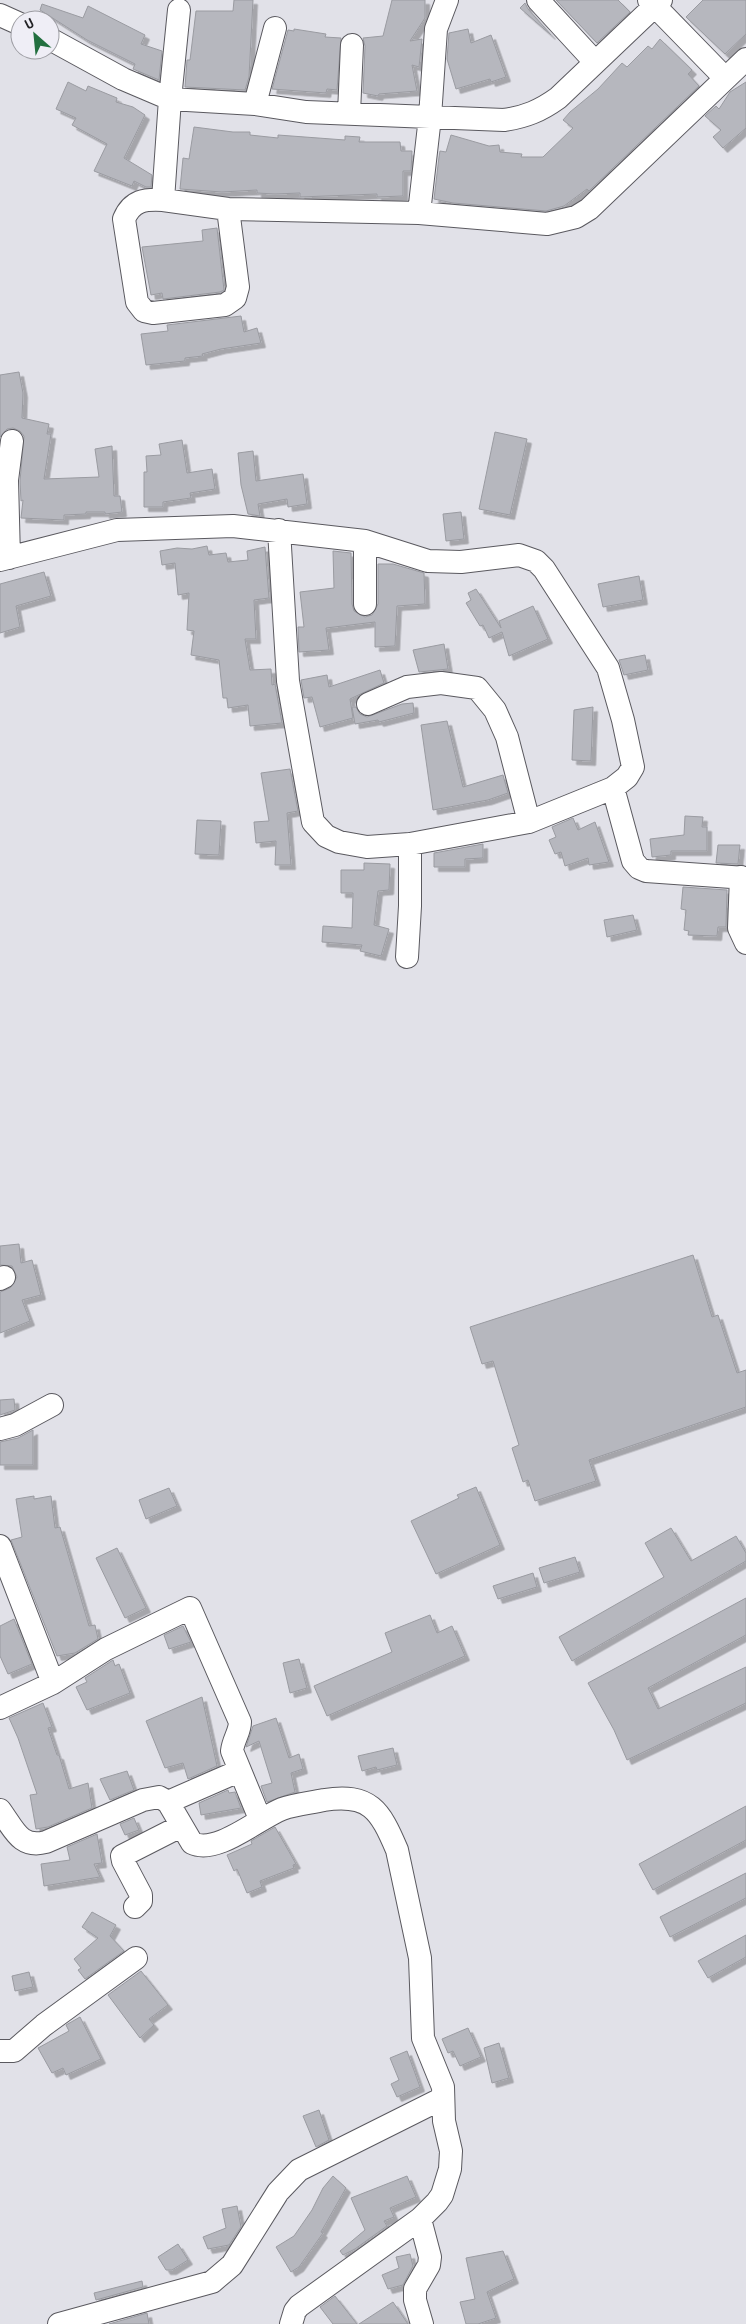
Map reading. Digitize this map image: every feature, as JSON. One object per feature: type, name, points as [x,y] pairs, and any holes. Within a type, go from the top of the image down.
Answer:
[{"type":"street","points":[[419,213],[430,116],[436,29],[447,0]]},
{"type":"street","points":[[538,0],[596,62]]},
{"type":"street","points":[[60,44],[123,79],[170,99],[256,104],[306,112],[504,120],[524,117],[542,110],[558,98],[655,2],[725,78]]},
{"type":"street","points":[[163,200],[179,10]]},
{"type":"street","points":[[256,104],[275,28]]},
{"type":"street","points":[[349,113],[352,45]]},
{"type":"street","points":[[228,209],[238,288],[235,298],[225,305],[153,314],[144,311],[137,302],[124,219],[127,212],[137,202],[144,199],[228,209],[419,213],[547,224],[576,217],[589,209],[746,59]]},
{"type":"street","points":[[12,441],[7,480],[4,559],[117,530],[233,526],[279,530],[365,541],[428,561],[461,562],[519,555],[536,561],[544,568],[608,668],[623,720],[633,767],[627,776],[613,788],[529,822],[410,844],[367,847],[339,842],[326,836],[313,822],[288,681],[279,530]]},
{"type":"street","points":[[365,541],[365,604]]},
{"type":"street","points":[[368,704],[407,688],[441,684],[477,688],[494,710],[507,737],[529,822]]},
{"type":"street","points":[[613,788],[633,861],[639,868],[646,871],[743,878],[739,928],[746,942]]},
{"type":"street","points":[[407,957],[410,906],[410,844]]},
{"type":"street","points":[[0,1429],[15,1425],[52,1405]]},
{"type":"street","points":[[0,1546],[52,1683]]},
{"type":"street","points":[[0,1708],[52,1683],[106,1649],[190,1608],[240,1722],[240,1727],[232,1741],[232,1751],[260,1819]]},
{"type":"street","points":[[168,1802],[239,1771]]},
{"type":"street","points":[[0,1810],[23,1841],[32,1845],[46,1842],[151,1797],[159,1797],[168,1802],[192,1843],[208,1847],[220,1844],[260,1819],[284,1808],[338,1798],[362,1800],[377,1812],[390,1834],[397,1850],[420,1958],[423,2038],[441,2076],[444,2120],[451,2151],[450,2169],[446,2184],[437,2202],[420,2219],[299,2306],[295,2311],[291,2324]]},
{"type":"street","points":[[135,1906],[140,1900],[141,1895],[123,1862],[122,1856],[181,1826]]},
{"type":"street","points":[[0,2051],[14,2051],[44,2025],[136,1958]]},
{"type":"street","points":[[59,2324],[212,2282],[232,2265],[278,2192],[299,2170],[443,2098]]},
{"type":"street","points":[[420,2219],[430,2257],[429,2265],[416,2289],[416,2307],[422,2324]]},
{"type":"building","points":[[234,0],[253,0],[249,77],[245,90],[185,87],[187,60],[190,60],[196,11],[233,11]]},
{"type":"building","points":[[392,0],[425,0],[425,18],[410,41],[422,39],[419,67],[412,65],[417,91],[379,94],[378,96],[363,93],[365,46],[363,38],[383,36]]},
{"type":"building","points":[[556,0],[618,0],[630,12],[597,43]]},
{"type":"building","points":[[703,0],[746,0],[746,34],[725,54],[686,17]]},
{"type":"building","points":[[525,3],[528,9],[551,35],[520,8]]},
{"type":"building","points":[[42,4],[60,10],[40,10]]},
{"type":"building","points":[[88,6],[145,35],[141,44],[162,51],[159,80],[133,69],[135,64],[87,40],[60,23],[60,10],[83,18]]},
{"type":"building","points":[[294,29],[326,34],[325,37],[341,38],[337,90],[327,89],[326,93],[272,89],[288,30],[294,31]]},
{"type":"building","points":[[468,29],[471,43],[491,35],[506,77],[491,82],[490,79],[456,89],[447,59],[449,33]]},
{"type":"building","points":[[660,39],[692,70],[688,74],[699,86],[589,191],[587,189],[564,206],[546,211],[453,203],[434,199],[440,151],[446,152],[451,135],[489,146],[499,145],[500,152],[522,154],[521,157],[543,157],[573,128],[563,120],[570,112],[598,89],[622,63],[627,67],[648,46],[652,49]]},
{"type":"building","points":[[68,82],[86,91],[88,86],[117,98],[116,102],[133,107],[145,115],[124,158],[152,175],[151,187],[146,187],[134,181],[132,186],[94,171],[107,144],[72,125],[76,118],[56,109]]},
{"type":"building","points":[[746,82],[746,128],[723,148],[713,137],[721,130],[705,116],[716,106],[719,109],[730,92]]},
{"type":"building","points":[[194,127],[233,132],[250,132],[250,135],[278,138],[278,135],[345,140],[345,136],[360,137],[359,142],[400,142],[401,151],[412,151],[411,171],[403,171],[403,196],[377,197],[377,194],[300,197],[300,193],[257,193],[257,190],[222,192],[180,189],[183,158],[189,159]]},
{"type":"building","points":[[217,228],[224,290],[163,299],[162,293],[151,295],[142,247],[203,241],[202,230]]},
{"type":"building","points":[[241,316],[244,332],[257,328],[261,343],[221,349],[202,354],[203,356],[185,358],[185,361],[146,365],[141,334],[168,331],[167,325]]},
{"type":"building","points":[[19,372],[23,393],[22,418],[49,424],[47,434],[51,434],[44,479],[99,477],[95,449],[112,446],[114,496],[120,496],[122,512],[105,514],[105,512],[86,512],[86,514],[64,515],[64,520],[21,518],[23,500],[21,501],[20,481],[24,436],[20,431],[13,428],[7,429],[0,437],[0,375]]},
{"type":"building","points":[[495,432],[527,439],[510,515],[479,509]]},
{"type":"building","points":[[182,440],[187,473],[212,469],[215,489],[190,493],[191,498],[163,502],[163,507],[144,507],[144,472],[147,472],[146,456],[161,455],[159,444]]},
{"type":"building","points":[[253,451],[256,481],[303,474],[307,504],[288,507],[287,499],[258,504],[260,516],[248,514],[241,485],[238,453]]},
{"type":"building","points":[[461,512],[464,539],[446,541],[443,514]]},
{"type":"building","points":[[207,546],[209,555],[226,553],[228,562],[248,560],[247,551],[265,547],[269,598],[254,600],[256,639],[245,639],[250,670],[271,669],[272,685],[275,684],[282,723],[250,726],[248,705],[228,708],[227,698],[223,698],[219,660],[191,655],[194,631],[187,630],[189,593],[178,595],[175,563],[162,565],[160,551]]},
{"type":"building","points":[[333,551],[351,553],[352,604],[354,611],[365,617],[372,615],[378,604],[378,564],[393,564],[424,573],[425,604],[397,606],[395,646],[375,647],[375,622],[326,628],[329,650],[299,652],[298,627],[304,627],[300,592],[334,588]]},
{"type":"building","points":[[44,572],[51,596],[16,606],[20,627],[0,633],[0,584]]},
{"type":"building","points":[[639,576],[643,600],[603,607],[598,584]]},
{"type":"building","points":[[476,589],[501,628],[499,621],[533,606],[548,639],[509,656],[502,632],[489,638],[483,625],[480,626],[466,603],[471,600],[468,593]]},
{"type":"building","points":[[444,644],[448,669],[419,672],[413,650]]},
{"type":"building","points":[[645,655],[648,670],[624,675],[619,660]]},
{"type":"building","points":[[380,670],[384,683],[350,699],[353,718],[320,727],[312,697],[304,698],[301,680],[327,675],[329,687]]},
{"type":"building","points":[[413,703],[414,713],[379,722],[378,720],[355,724],[352,707],[356,707],[360,714],[367,717],[402,704]]},
{"type":"building","points":[[593,707],[591,761],[572,760],[574,710]]},
{"type":"building","points":[[447,721],[463,787],[503,775],[508,793],[488,800],[433,810],[421,725]]},
{"type":"building","points":[[290,769],[298,811],[287,813],[291,865],[275,865],[276,841],[256,843],[254,822],[269,821],[261,773]]},
{"type":"building","points":[[685,816],[703,817],[702,827],[707,827],[707,851],[671,851],[671,855],[652,857],[650,839],[684,835]]},
{"type":"building","points":[[573,818],[578,830],[595,822],[609,862],[589,865],[588,858],[565,866],[561,852],[555,854],[549,840],[556,837],[552,827]]},
{"type":"building","points":[[197,820],[221,821],[219,855],[195,854]]},
{"type":"building","points":[[483,844],[483,858],[465,859],[465,867],[434,867],[434,853]]},
{"type":"building","points":[[718,845],[740,845],[738,864],[716,863]]},
{"type":"building","points":[[364,863],[390,864],[389,890],[378,891],[374,925],[389,929],[381,956],[360,951],[362,945],[322,942],[323,926],[352,928],[353,893],[341,893],[341,870],[364,870]]},
{"type":"building","points":[[683,887],[727,890],[726,927],[718,927],[717,936],[688,935],[689,931],[684,930],[686,910],[681,909]]},
{"type":"building","points":[[633,915],[637,930],[607,937],[604,920]]},
{"type":"building","points":[[19,1244],[21,1263],[32,1260],[41,1295],[22,1300],[30,1321],[0,1333],[0,1292],[10,1288],[17,1277],[12,1266],[0,1265],[0,1246]]},
{"type":"building","points":[[693,1255],[712,1317],[718,1315],[737,1373],[746,1370],[746,1407],[589,1460],[596,1481],[535,1501],[528,1480],[523,1482],[512,1448],[519,1445],[493,1361],[482,1364],[470,1327]]},
{"type":"building","points":[[14,1399],[15,1410],[0,1415],[0,1400]]},
{"type":"building","points":[[33,1430],[33,1465],[0,1465],[0,1442],[18,1438]]},
{"type":"building","points":[[476,1487],[500,1545],[436,1574],[411,1521],[459,1498],[457,1495]]},
{"type":"building","points":[[169,1488],[177,1506],[146,1519],[139,1500]]},
{"type":"building","points":[[34,1496],[34,1499],[51,1496],[55,1528],[60,1527],[89,1626],[95,1625],[98,1639],[75,1653],[57,1656],[11,1540],[22,1537],[16,1499]]},
{"type":"building","points":[[671,1528],[691,1561],[736,1536],[746,1553],[746,1561],[572,1661],[559,1637],[664,1577],[645,1543]]},
{"type":"building","points":[[117,1548],[146,1608],[125,1618],[96,1558]]},
{"type":"building","points":[[575,1557],[580,1572],[544,1583],[539,1568]]},
{"type":"building","points":[[533,1573],[537,1587],[498,1599],[493,1586]]},
{"type":"building","points":[[746,1598],[746,1635],[648,1688],[658,1709],[746,1667],[746,1703],[627,1760],[614,1730],[588,1683]]},
{"type":"building","points":[[430,1615],[437,1633],[452,1626],[465,1656],[327,1716],[314,1686],[392,1652],[385,1633]]},
{"type":"building","points":[[14,1619],[32,1664],[8,1674],[0,1656],[0,1626]]},
{"type":"building","points":[[183,1626],[191,1642],[169,1649],[164,1635]]},
{"type":"building","points":[[299,1659],[307,1688],[290,1693],[283,1663]]},
{"type":"building","points":[[113,1660],[115,1666],[119,1664],[130,1693],[87,1710],[76,1687],[87,1682],[85,1678]]},
{"type":"building","points":[[202,1697],[217,1766],[188,1779],[183,1763],[165,1768],[146,1721]]},
{"type":"building","points":[[43,1703],[52,1727],[48,1728],[57,1755],[59,1755],[69,1789],[88,1783],[92,1808],[48,1827],[36,1829],[30,1795],[37,1794],[18,1738],[9,1718]]},
{"type":"building","points":[[276,1718],[289,1758],[299,1754],[303,1769],[291,1773],[295,1792],[267,1802],[261,1786],[272,1783],[259,1741],[246,1747],[253,1726]]},
{"type":"building","points":[[393,1748],[397,1765],[377,1770],[376,1767],[362,1771],[358,1756]]},
{"type":"building","points":[[127,1771],[134,1790],[110,1800],[100,1779]]},
{"type":"building","points":[[228,1790],[229,1793],[235,1792],[241,1808],[201,1815],[199,1803]]},
{"type":"building","points":[[746,1806],[746,1840],[653,1890],[639,1864]]},
{"type":"building","points":[[134,1818],[139,1830],[125,1835],[120,1824]]},
{"type":"building","points":[[275,1827],[296,1864],[293,1865],[294,1868],[260,1881],[262,1887],[247,1893],[237,1869],[234,1871],[227,1855],[252,1844],[251,1841]]},
{"type":"building","points":[[97,1834],[102,1863],[94,1864],[100,1877],[44,1886],[41,1864],[70,1860],[67,1847]]},
{"type":"building","points":[[746,1873],[746,1898],[670,1937],[660,1917]]},
{"type":"building","points":[[92,1912],[116,1925],[110,1936],[124,1951],[85,1979],[78,1970],[81,1968],[74,1959],[98,1938],[82,1927]]},
{"type":"building","points":[[746,1935],[746,1957],[708,1978],[698,1961]]},
{"type":"building","points":[[141,1971],[168,2005],[149,2019],[154,2025],[140,2038],[108,1995]]},
{"type":"building","points":[[29,1972],[33,1987],[15,1991],[12,1976]]},
{"type":"building","points":[[80,2017],[101,2059],[66,2075],[63,2068],[52,2073],[38,2048],[69,2031],[66,2025]]},
{"type":"building","points":[[468,2028],[481,2057],[460,2066],[453,2051],[448,2053],[442,2039]]},
{"type":"building","points":[[499,2043],[509,2078],[492,2083],[484,2048]]},
{"type":"building","points":[[407,2051],[420,2087],[397,2097],[391,2084],[399,2080],[390,2058]]},
{"type":"building","points":[[319,2110],[329,2140],[316,2147],[303,2116]]},
{"type":"building","points":[[333,2176],[346,2188],[321,2232],[323,2233],[299,2267],[291,2272],[276,2247],[294,2236],[312,2210],[323,2188]]},
{"type":"building","points":[[407,2176],[416,2197],[390,2208],[394,2217],[384,2221],[387,2226],[355,2249],[343,2255],[340,2251],[365,2230],[351,2198]]},
{"type":"building","points":[[237,2206],[241,2227],[229,2245],[208,2249],[203,2237],[226,2228],[222,2209]]},
{"type":"building","points":[[178,2244],[188,2260],[172,2270],[166,2270],[158,2257]]},
{"type":"building","points":[[503,2251],[514,2279],[487,2292],[496,2318],[478,2324],[466,2324],[460,2302],[475,2299],[466,2258]]},
{"type":"building","points":[[410,2254],[413,2266],[403,2285],[388,2289],[382,2275],[399,2268],[396,2257]]},
{"type":"building","points":[[142,2281],[143,2287],[96,2300],[94,2293]]},
{"type":"building","points":[[335,2296],[357,2324],[333,2324],[320,2307]]},
{"type":"building","points":[[393,2302],[408,2324],[359,2324]]},
{"type":"building","points":[[147,2313],[149,2324],[109,2324]]}]
